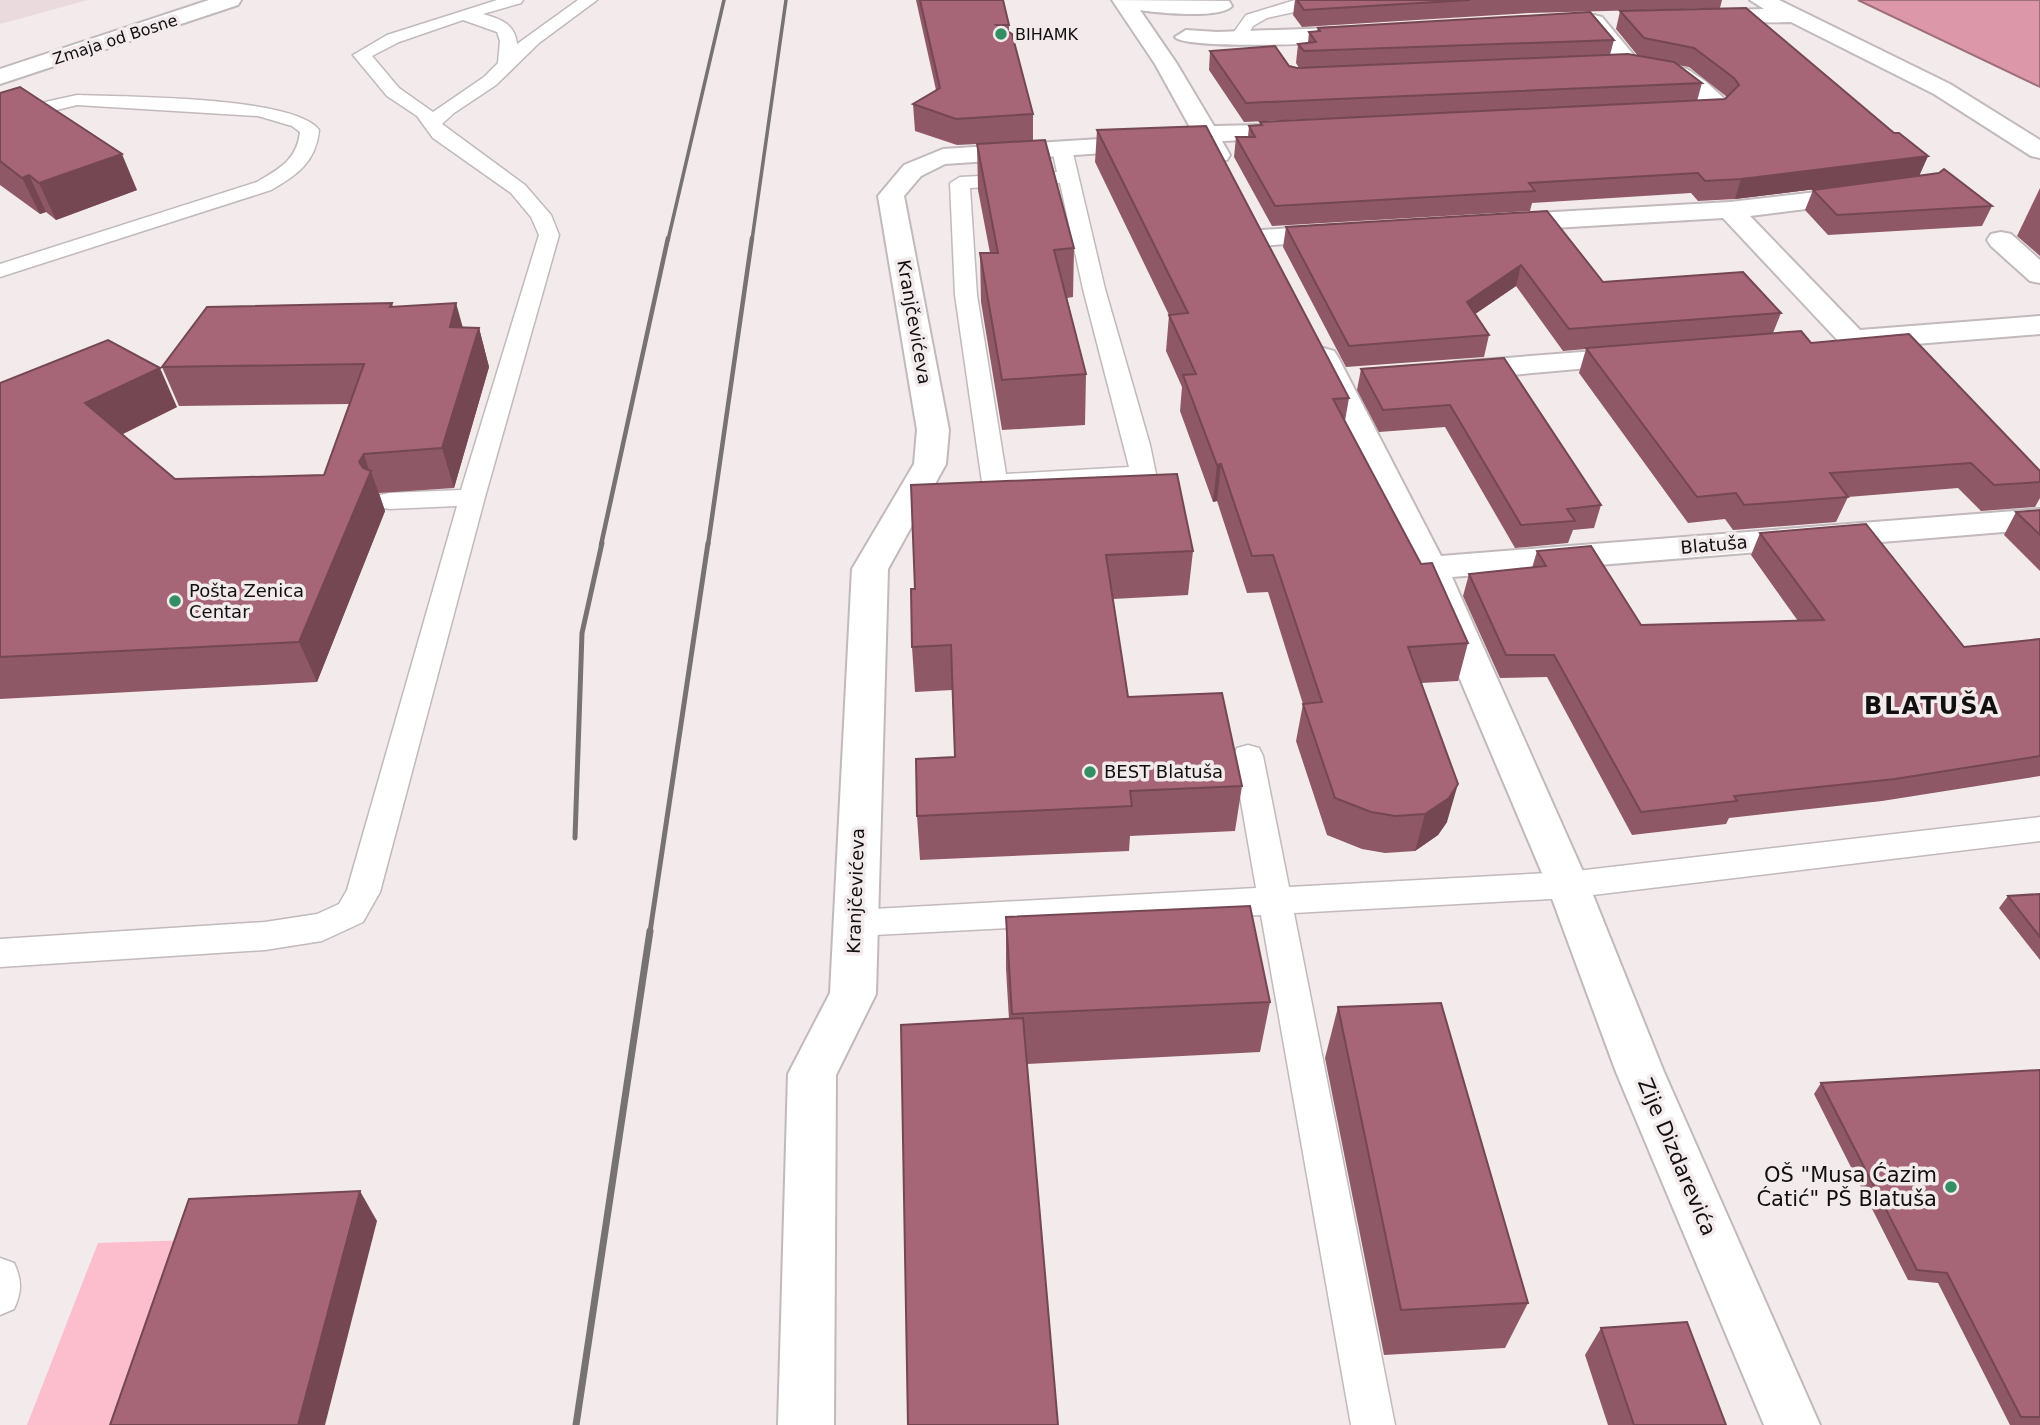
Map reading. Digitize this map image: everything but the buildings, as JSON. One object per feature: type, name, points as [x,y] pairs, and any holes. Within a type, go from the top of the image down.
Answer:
[{"type":"street","name":"Zmaja od Bosne","points":[[51,37],[169,0]]},
{"type":"street","name":"Zmaja od Bosne","points":[[0,77],[230,0]]},
{"type":"street","points":[[1761,0],[1942,89],[2040,151]]},
{"type":"street","points":[[1123,1],[1163,7],[1226,3]]},
{"type":"street","points":[[1123,1],[1166,64],[1230,177]]},
{"type":"street","points":[[1166,64],[1186,37],[1226,3]]},
{"type":"street","points":[[1677,18],[1796,15]]},
{"type":"street","points":[[1594,21],[1616,65],[1647,66],[1690,78],[1718,104],[1710,111],[1642,114]]},
{"type":"street","points":[[1186,37],[1238,39],[1382,33]]},
{"type":"street","name":"Kranjčevićeva","points":[[806,1425],[812,1074],[853,994],[870,569],[930,464],[933,430],[891,196],[904,174],[925,162],[943,157],[1064,163],[1206,134],[1328,130]]},
{"type":"street","points":[[1482,225],[1730,210],[1880,192]]},
{"type":"street","points":[[1730,210],[1853,340]]},
{"type":"street","points":[[1262,238],[1358,232]]},
{"type":"street","points":[[2001,240],[2040,275]]},
{"type":"street","points":[[1812,343],[2040,325]]},
{"type":"street","points":[[1311,333],[1349,379],[1568,885]]},
{"type":"street","points":[[1430,373],[1662,355]]},
{"type":"street","name":"Blatuša","points":[[1430,568],[2040,519]]},
{"type":"street","name":"Zije Dizdarevića","points":[[1568,885],[1640,1072],[1792,1425]]},
{"type":"lane","points":[[0,953],[265,936],[322,927],[351,913],[363,891],[472,497],[549,235],[541,215],[518,189],[440,134],[424,111],[393,92],[362,55],[371,48],[515,0]]},
{"type":"lane","points":[[434,122],[447,109],[490,81],[533,39],[589,0]]},
{"type":"lane","points":[[1238,39],[1246,23],[1254,17],[1329,0]]},
{"type":"lane","points":[[467,16],[500,26],[508,33],[511,40],[507,64]]},
{"type":"lane","points":[[1266,38],[1280,60]]},
{"type":"lane","points":[[0,118],[77,100],[259,111],[299,122],[310,131],[310,147],[301,163],[264,186],[0,271]]},
{"type":"lane","points":[[1064,163],[1138,444],[1143,474],[995,482],[966,295],[960,183],[1064,163]]},
{"type":"lane","points":[[389,501],[472,497]]},
{"type":"lane","points":[[1248,756],[1373,1425]]},
{"type":"lane","points":[[855,923],[1568,885],[2040,829]]},
{"type":"lane","points":[[0,1277],[0,1295]]},
{"type":"shaded area","points":[[0,0],[88,0],[0,24]]},
{"type":"shaded area","points":[[1858,0],[2040,0],[2040,87]]},
{"type":"shaded area","points":[[191,1240],[125,1425],[27,1425],[98,1243]]},
{"type":"railway","points":[[668,240],[724,0]]},
{"type":"railway","points":[[752,240],[786,0]]},
{"type":"railway","points":[[601,545],[668,238]]},
{"type":"railway","points":[[708,545],[752,238]]},
{"type":"railway","points":[[575,838],[582,633],[602,543]]},
{"type":"railway","points":[[650,932],[708,543]]},
{"type":"railway","points":[[576,1425],[650,931]]},
{"type":"place","name":"BIHAMK","points":[[1001,34]]},
{"type":"place","name":"Pošta Zenica Centar","points":[[175,601]]},
{"type":"place","name":"BEST Blatuša","points":[[1090,772]]},
{"type":"place","name":"OŠ \"Musa Ćazim Ćatić\" PŠ Blatuša","points":[[1951,1187]]},
{"type":"district","name":"BLATUŠA","points":[[1932,706]]}]
